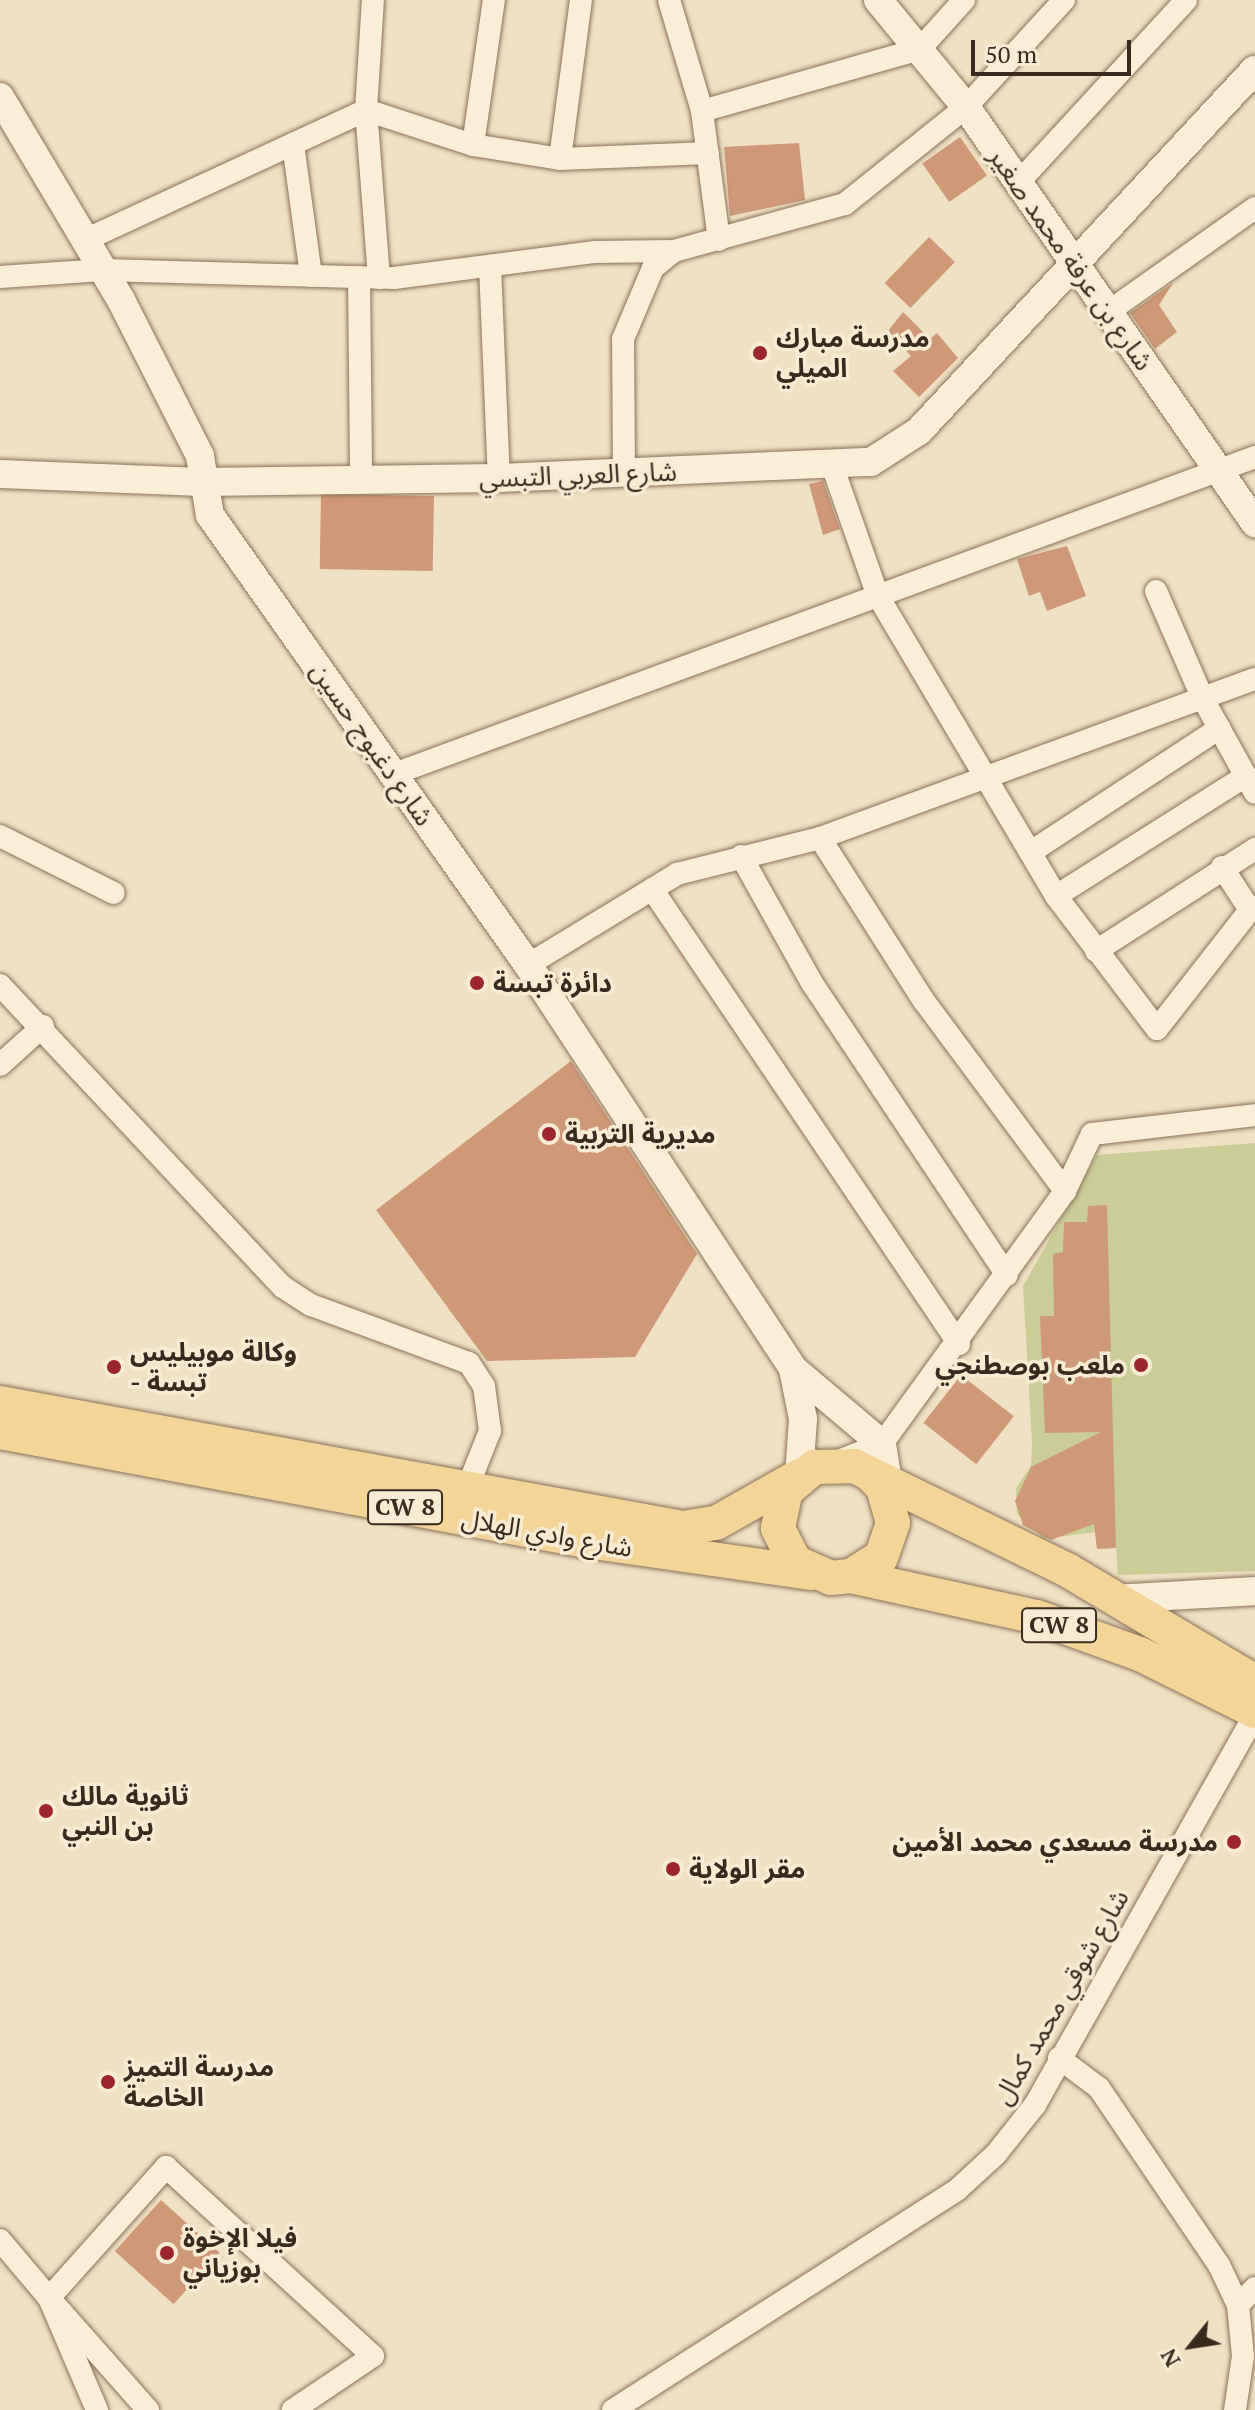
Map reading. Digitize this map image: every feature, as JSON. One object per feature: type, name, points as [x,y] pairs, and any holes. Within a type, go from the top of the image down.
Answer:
[{"type":"main road","name":"شارع وادي الهلال","points":[[0,1403],[811,1573]]},
{"type":"main road","name":"شارع وادي الهلال","points":[[0,1432],[461,1502],[683,1528],[716,1523],[799,1476]]},
{"type":"main road","points":[[835,1463],[884,1477],[893,1523],[881,1557],[850,1576],[811,1573],[784,1546],[778,1528],[779,1509],[799,1476],[835,1463]]},
{"type":"main road","name":"CW 8","points":[[884,1477],[1114,1599],[1255,1682]]},
{"type":"main road","name":"CW 8","points":[[850,1576],[1037,1617],[1140,1654],[1255,1712]]},
{"type":"street","points":[[361,479],[369,278],[366,110],[373,0]]},
{"type":"street","points":[[473,145],[494,0]]},
{"type":"street","points":[[560,159],[581,0]]},
{"type":"street","points":[[669,0],[702,111],[719,240]]},
{"type":"street","name":"شارع بن عرفة محمد صغير","points":[[878,0],[966,107],[1255,523]]},
{"type":"street","points":[[702,111],[920,49],[964,0]]},
{"type":"street","points":[[0,277],[103,270],[369,278],[674,251],[719,240],[845,204],[966,107],[1064,0]]},
{"type":"street","points":[[1018,183],[1186,0]]},
{"type":"street","name":"شارع العربي التبسي","points":[[0,474],[202,482],[499,478],[871,462],[919,431],[1077,268],[1255,70]]},
{"type":"street","name":"شارع دغبوج حسين","points":[[0,97],[103,270],[200,456],[210,515],[528,965],[793,1369]]},
{"type":"street","points":[[85,240],[366,110],[473,145],[560,159],[708,153]]},
{"type":"street","points":[[293,144],[311,276]]},
{"type":"street","points":[[1108,312],[1255,208]]},
{"type":"street","points":[[624,474],[623,339],[653,268],[674,251]]},
{"type":"street","points":[[490,266],[499,478]]},
{"type":"street","points":[[394,774],[1255,457]]},
{"type":"street","points":[[832,465],[878,596],[984,774],[1034,850],[1056,896],[1157,1029],[1252,908],[1222,867]]},
{"type":"street","points":[[1056,896],[1250,784],[1203,699],[1156,591]]},
{"type":"street","points":[[528,965],[677,874],[820,838],[984,774],[1255,679]]},
{"type":"street","points":[[1034,850],[1220,728]]},
{"type":"street","points":[[0,836],[114,893]]},
{"type":"street","points":[[820,838],[924,1001],[1065,1191]]},
{"type":"street","points":[[1096,951],[1222,867],[1255,849]]},
{"type":"street","points":[[741,856],[812,983],[1007,1275]]},
{"type":"street","points":[[652,889],[959,1344]]},
{"type":"street","points":[[0,985],[43,1026],[283,1287],[324,1310],[469,1363],[484,1386],[490,1420],[461,1502]]},
{"type":"street","points":[[0,1065],[43,1026]]},
{"type":"street","points":[[793,1369],[884,1477],[959,1344],[1065,1191],[1092,1134],[1255,1115]]},
{"type":"street","points":[[793,1369],[803,1419],[799,1476]]},
{"type":"street","points":[[1114,1599],[1255,1591]]},
{"type":"street","name":"شارع شوقي محمد كمال","points":[[613,2410],[957,2190],[1035,2105],[1255,1712]]},
{"type":"street","points":[[1059,2058],[1099,2088],[1157,2166],[1238,2305],[1248,2342],[1235,2410]]},
{"type":"street","points":[[49,2298],[169,2167],[373,2356],[293,2410]]},
{"type":"street","points":[[0,2240],[148,2410]]},
{"type":"street","points":[[1238,2305],[1255,2288]]},
{"type":"street","points":[[49,2298],[97,2410]]},
{"type":"green space","name":"ملعب بوصطنجي","points":[[1255,1143],[1255,1571],[1118,1575],[1116,1548],[1097,1549],[1095,1532],[1044,1539],[1017,1514],[1016,1488],[1031,1466],[1032,1443],[1023,1286],[1097,1155]]},
{"type":"building","points":[[960,137],[987,176],[949,202],[922,163]]},
{"type":"building","points":[[799,143],[805,200],[730,216],[724,147]]},
{"type":"building","points":[[929,237],[955,262],[910,308],[885,283]]},
{"type":"building","points":[[1173,283],[1159,305],[1177,332],[1155,349],[1130,313]]},
{"type":"building","points":[[903,312],[930,339],[937,333],[958,358],[919,397],[893,371],[911,356],[888,331]]},
{"type":"building","points":[[823,481],[840,529],[823,535],[809,484]]},
{"type":"building","points":[[321,494],[434,496],[433,571],[320,569]]},
{"type":"building","points":[[1067,546],[1086,596],[1047,611],[1040,592],[1029,596],[1017,559]]},
{"type":"building","name":"مديرية التربية","points":[[571,1061],[697,1254],[635,1357],[487,1361],[376,1210]]},
{"type":"building","points":[[1107,1205],[1116,1548],[1097,1549],[1094,1524],[1051,1540],[1023,1525],[1015,1501],[1031,1467],[1101,1432],[1045,1433],[1040,1316],[1054,1316],[1053,1254],[1063,1252],[1064,1222],[1087,1222],[1088,1206]]},
{"type":"building","points":[[961,1375],[1014,1416],[976,1464],[923,1423]]},
{"type":"building","name":"فيلا الإخوة بوزياني","points":[[161,2200],[220,2253],[174,2304],[115,2251]]},
{"type":"place","name":"مدرسة مبارك الميلي","points":[[760,353]]},
{"type":"place","name":"دائرة تبسة","points":[[477,983]]},
{"type":"place","name":"مديرية التربية","points":[[549,1134]]},
{"type":"place","name":"ملعب بوصطنجي","points":[[1141,1365]]},
{"type":"place","name":"وكالة موبيليس - تبسة","points":[[114,1367]]},
{"type":"place","name":"ثانوية مالك بن النبي","points":[[46,1811]]},
{"type":"place","name":"مدرسة مسعدي محمد الأمين","points":[[1234,1842]]},
{"type":"place","name":"مقر الولاية","points":[[673,1869]]},
{"type":"place","name":"مدرسة التميز الخاصة","points":[[108,2082]]},
{"type":"place","name":"فيلا الإخوة بوزياني","points":[[167,2253]]}]
